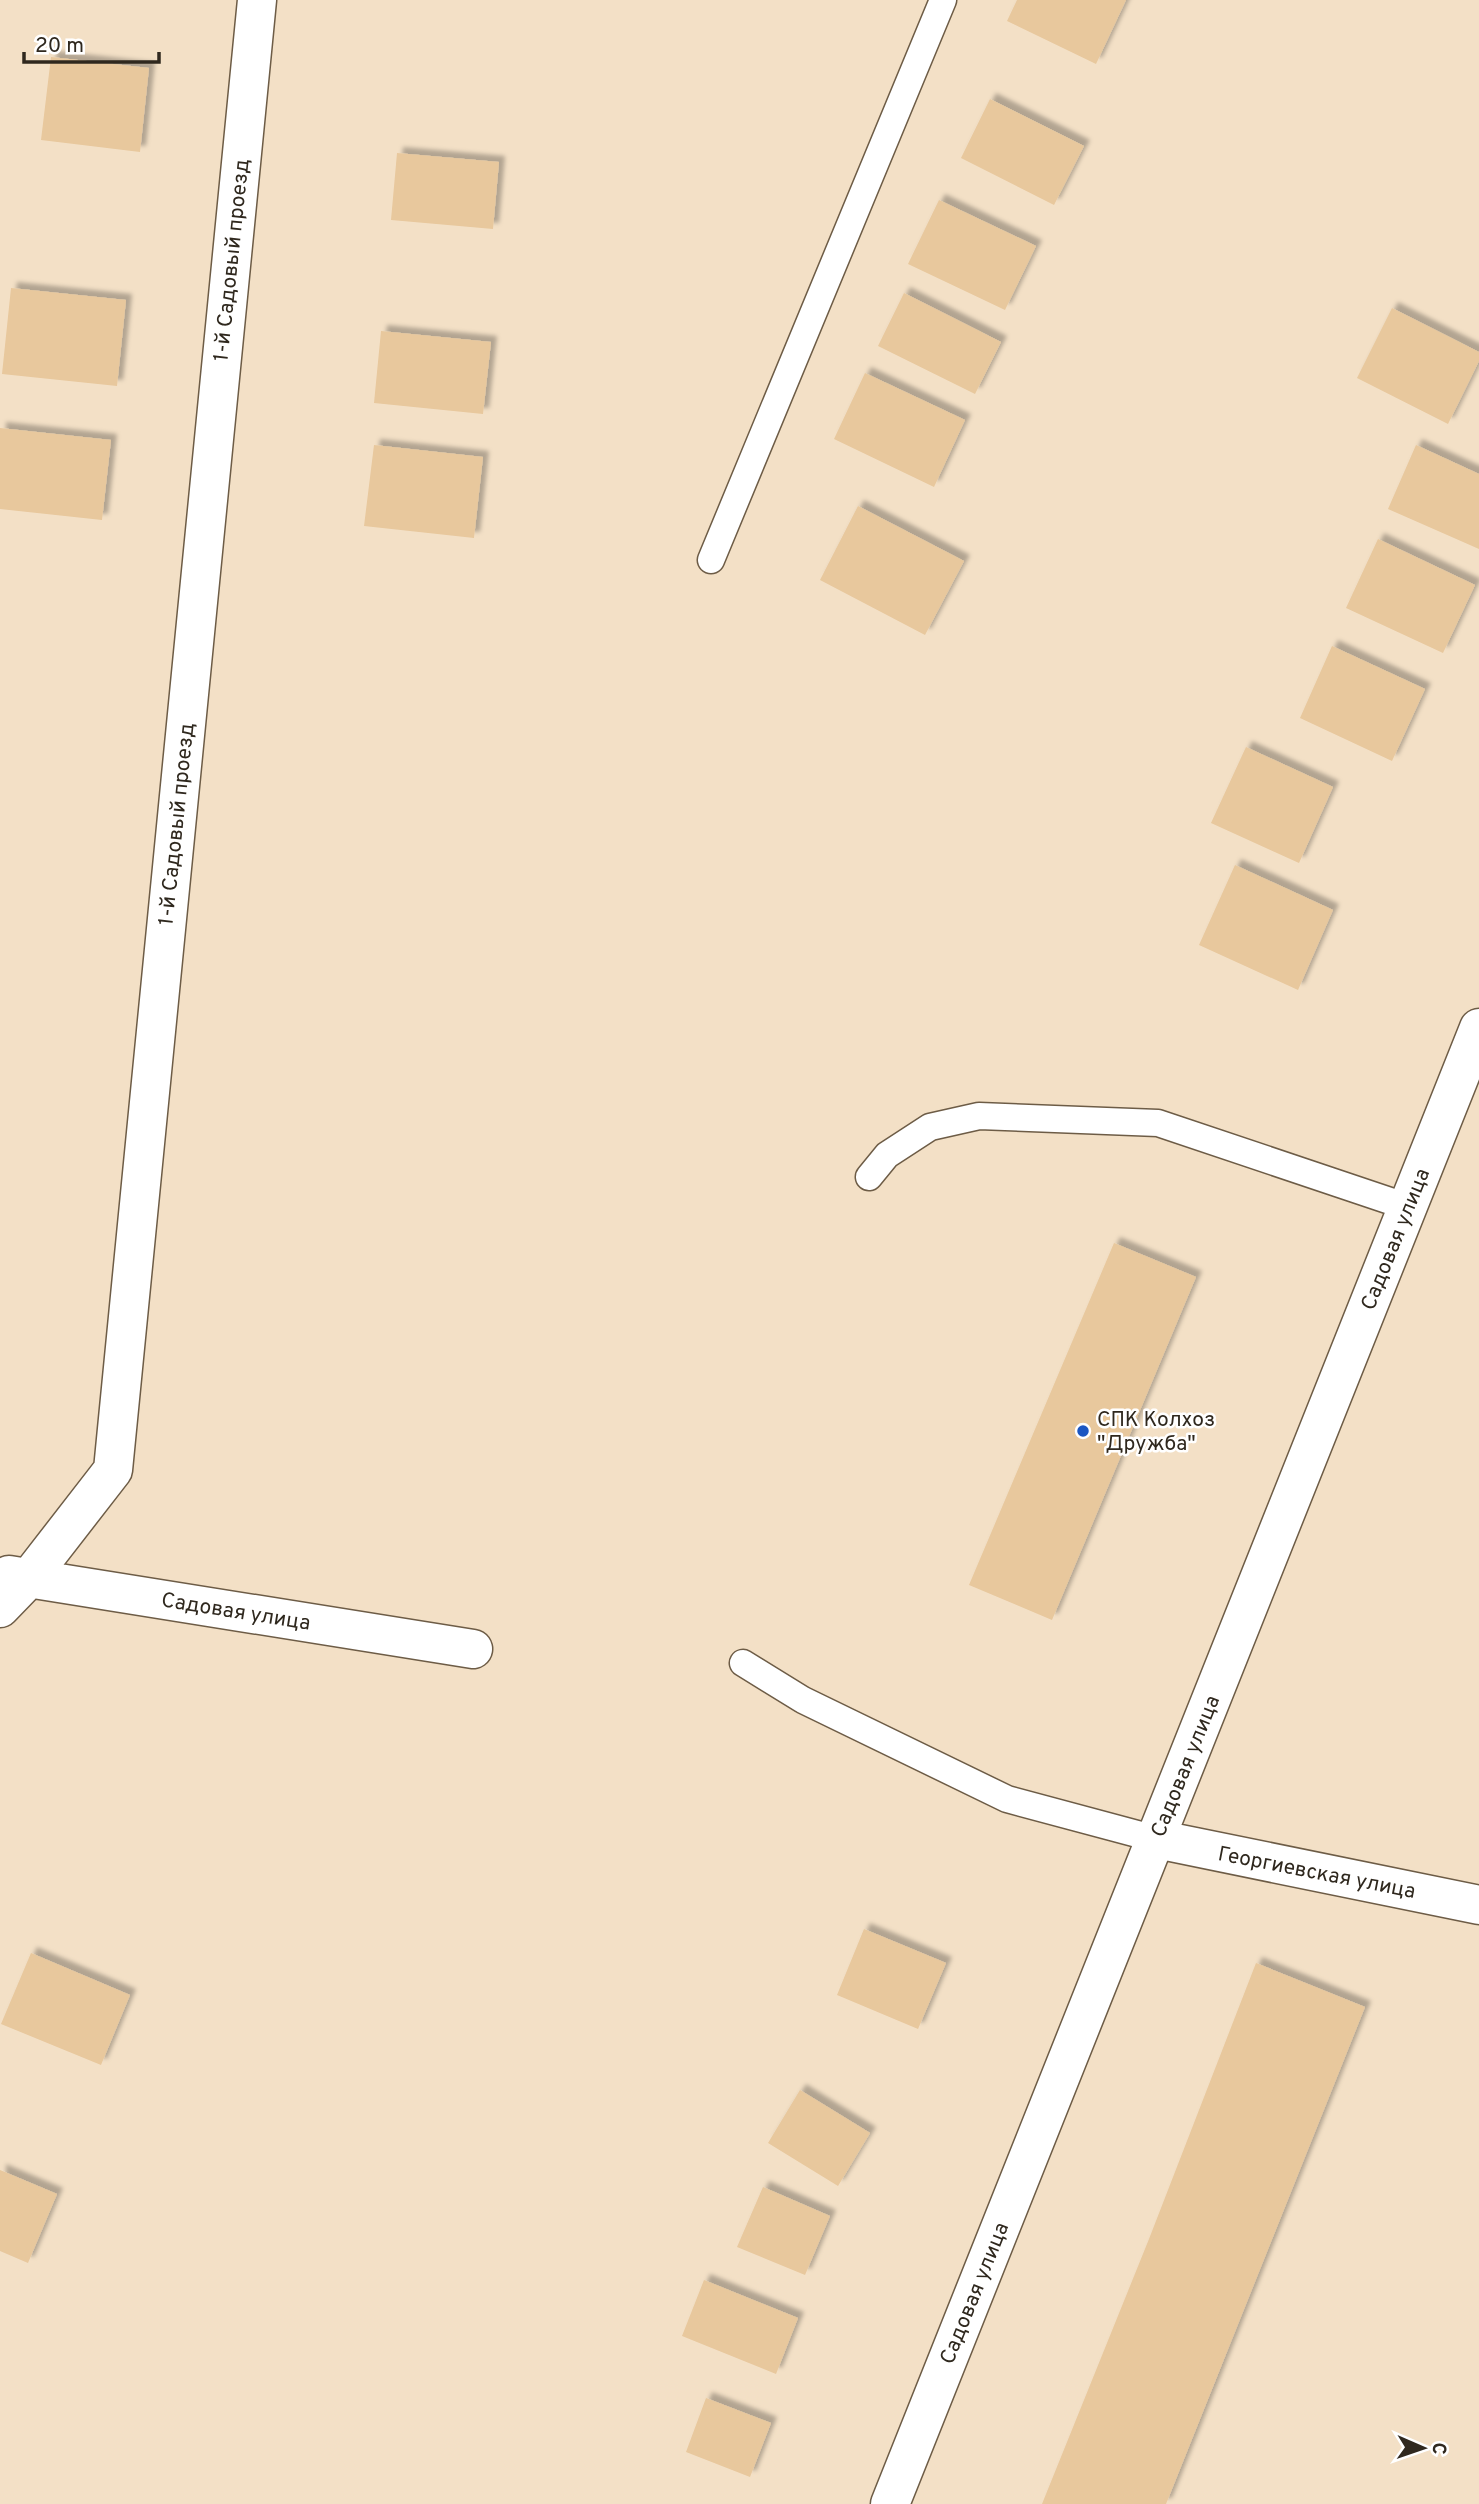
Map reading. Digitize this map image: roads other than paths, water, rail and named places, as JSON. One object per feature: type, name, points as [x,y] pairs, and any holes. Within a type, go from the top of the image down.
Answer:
[{"type":"street","name":"1-й Садовый проезд","points":[[0,1608],[15,1575],[113,1470],[257,0]]},
{"type":"street","name":"Садовая улица","points":[[890,2504],[1479,1028]]},
{"type":"street","name":"Садовая улица","points":[[15,1575],[473,1649]]},
{"type":"street","name":"Георгиевская улица","points":[[1156,1839],[1479,1905]]},
{"type":"lane","points":[[711,560],[943,0]]},
{"type":"lane","points":[[869,1177],[887,1155],[930,1126],[979,1116],[1158,1123],[1408,1207]]},
{"type":"lane","points":[[743,1663],[803,1700],[1007,1799],[1156,1839]]},
{"type":"place","name":"СПК Колхоз \"Дружба\"","points":[[1083,1431]]}]
